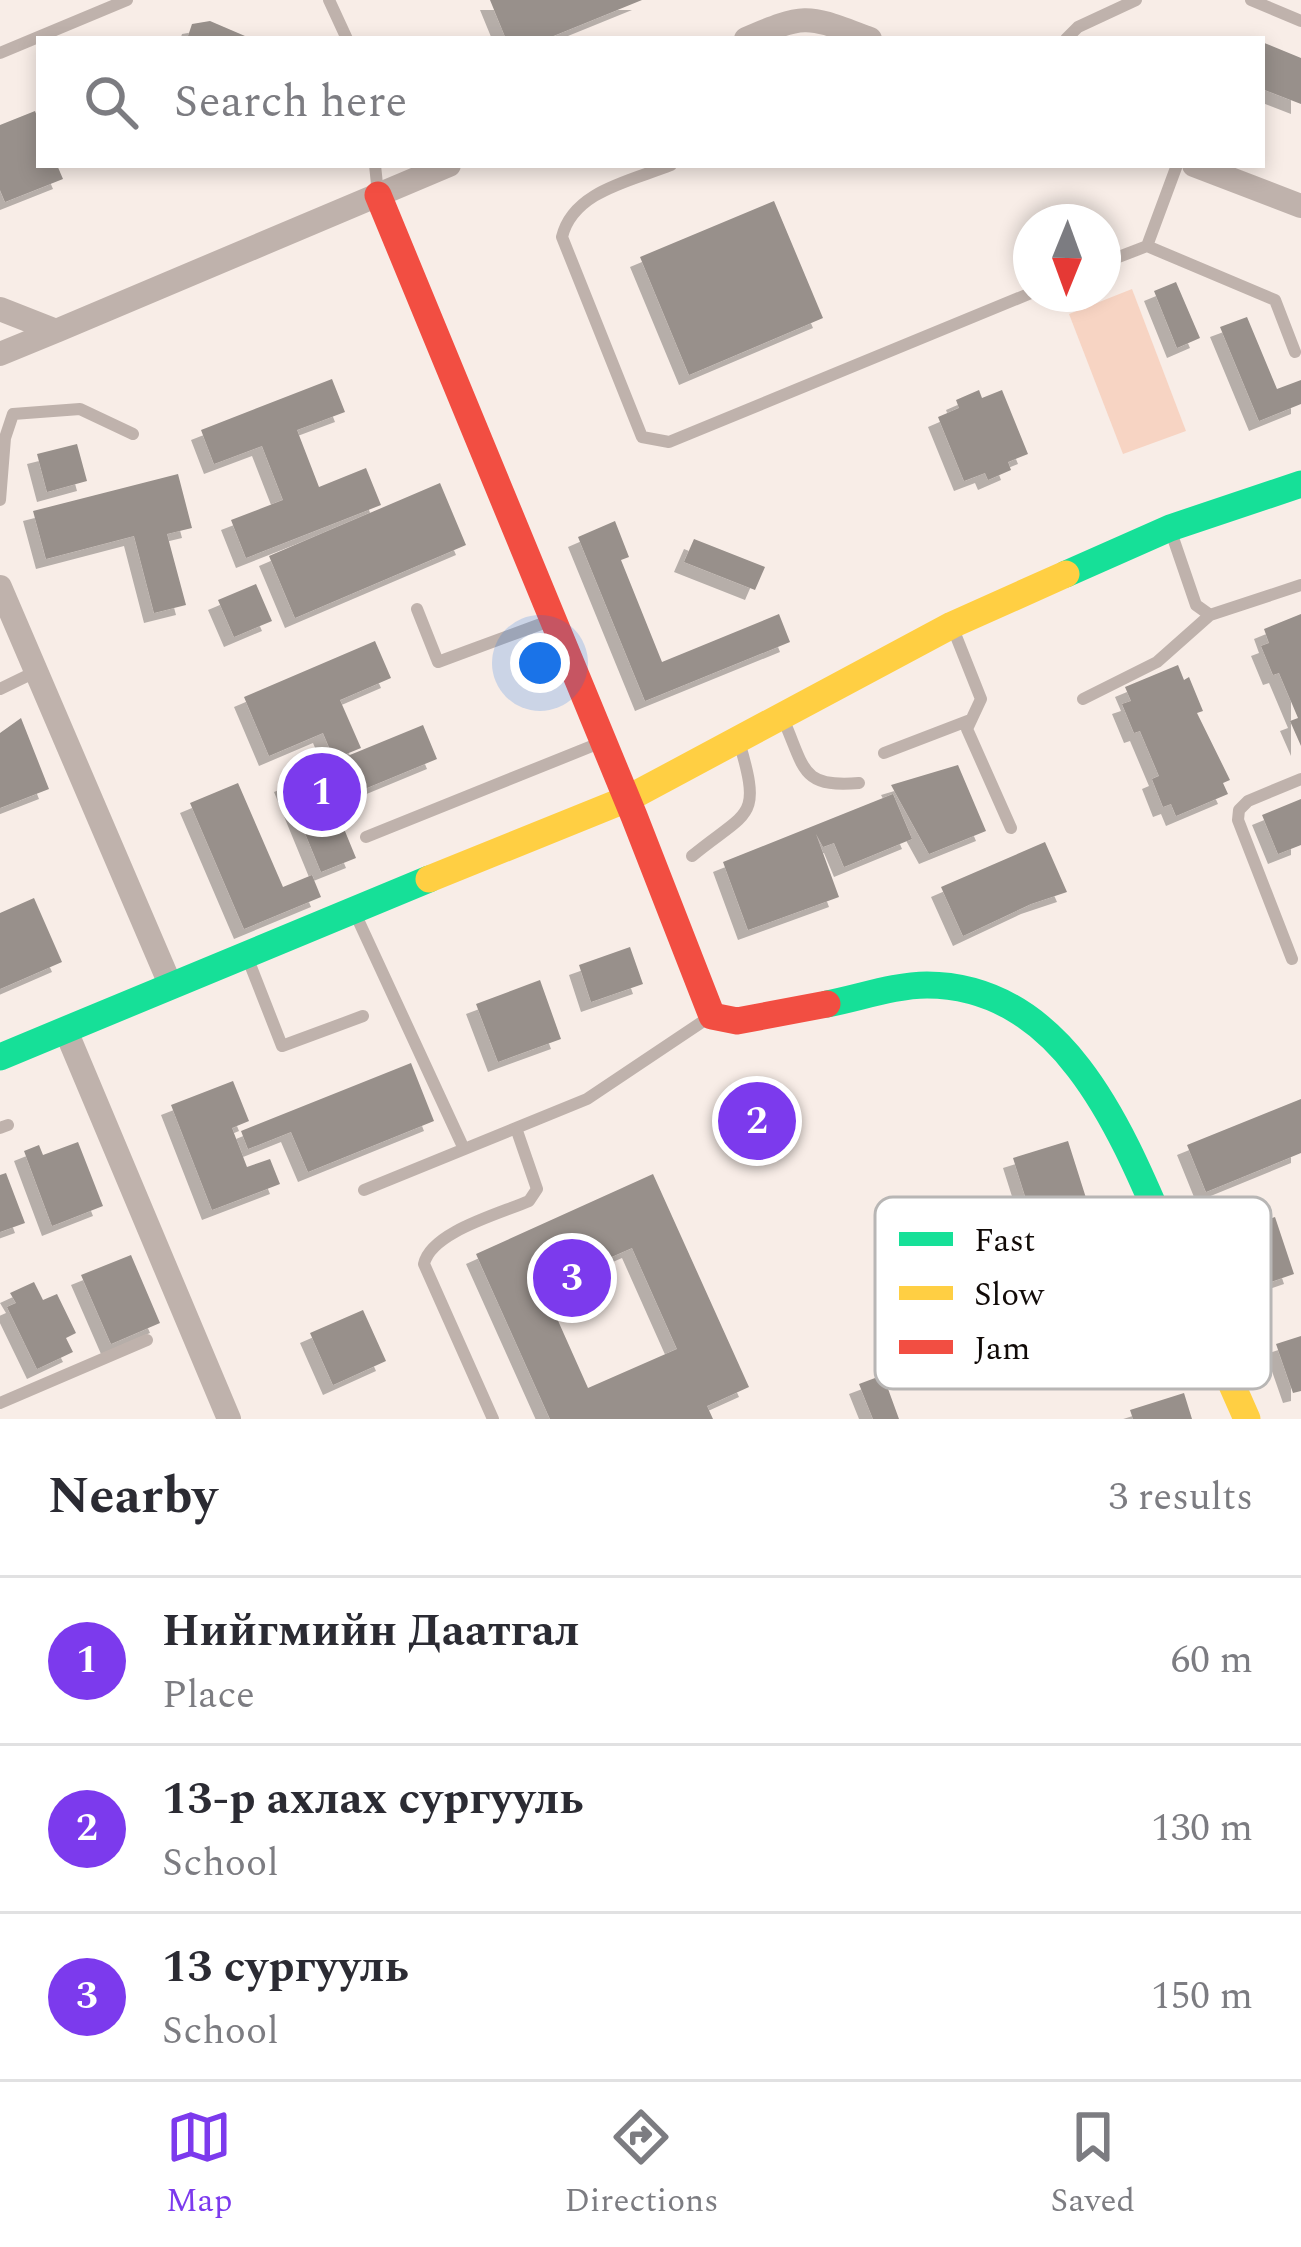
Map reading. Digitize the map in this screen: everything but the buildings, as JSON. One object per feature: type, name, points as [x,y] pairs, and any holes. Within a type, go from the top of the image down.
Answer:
[{"type":"street","points":[[749,36],[778,11],[862,36]]},
{"type":"street","points":[[0,354],[442,168]]},
{"type":"street","points":[[1202,168],[1301,206]]},
{"type":"street","points":[[378,195],[712,1016],[737,1021],[924,985],[970,990],[1008,1005],[1071,1058],[1112,1112],[1149,1197]]},
{"type":"street","points":[[0,309],[56,331]]},
{"type":"street","points":[[0,1057],[627,799],[952,625],[1170,527],[1301,484]]},
{"type":"street","points":[[0,587],[170,984]]},
{"type":"street","points":[[67,1031],[229,1419]]},
{"type":"street","points":[[1234,1389],[1247,1419]]},
{"type":"lane","points":[[41,36],[127,0]]},
{"type":"lane","points":[[329,0],[346,36]]},
{"type":"lane","points":[[1069,36],[1078,27],[1136,0]]},
{"type":"lane","points":[[1252,0],[1301,21]]},
{"type":"lane","points":[[0,53],[36,38]]},
{"type":"lane","points":[[375,168],[378,195]]},
{"type":"lane","points":[[663,168],[590,197],[574,210],[562,237],[642,437],[669,442],[1013,300]]},
{"type":"lane","points":[[1147,246],[1176,168]]},
{"type":"lane","points":[[1121,256],[1147,246],[1275,300],[1295,352]]},
{"type":"lane","points":[[0,500],[5,438],[13,414],[80,409],[133,434]]},
{"type":"lane","points":[[1170,527],[1196,604],[1210,615]]},
{"type":"lane","points":[[1083,699],[1157,662],[1210,615],[1301,585]]},
{"type":"lane","points":[[417,609],[438,662],[553,620]]},
{"type":"lane","points":[[952,625],[980,699],[967,729],[1012,828]]},
{"type":"lane","points":[[0,689],[36,672]]},
{"type":"lane","points":[[781,714],[812,779],[824,786],[859,783]]},
{"type":"lane","points":[[884,753],[970,720]]},
{"type":"lane","points":[[692,856],[750,809],[753,795],[738,738]]},
{"type":"lane","points":[[366,837],[604,742]]},
{"type":"lane","points":[[1292,959],[1238,820],[1239,810],[1248,802],[1301,779]]},
{"type":"lane","points":[[353,909],[464,1149]]},
{"type":"lane","points":[[246,953],[282,1046],[363,1016]]},
{"type":"lane","points":[[364,1190],[587,1099],[712,1016]]},
{"type":"lane","points":[[493,1419],[424,1264],[427,1250],[440,1240],[529,1201],[537,1189],[516,1128]]},
{"type":"lane","points":[[0,1403],[147,1340]]},
{"type":"shaded area","points":[[1132,289],[1186,431],[1123,454],[1069,314],[1121,312],[1121,293]]},
{"type":"traffic: fast","points":[[1066,574],[1170,528],[1301,484]]},
{"type":"traffic: fast","points":[[0,1057],[429,879]]},
{"type":"traffic: fast","points":[[827,1004],[927,985],[980,993],[1024,1015],[1062,1048],[1093,1088],[1150,1197]]},
{"type":"traffic: slow","points":[[429,879],[627,799],[952,625],[1066,574]]},
{"type":"traffic: slow","points":[[1234,1389],[1247,1419]]},
{"type":"traffic: jam","points":[[378,195],[712,1016],[737,1021],[827,1004]]},
{"type":"place","name":"Нийгмийн Даатгал","points":[[322,792]]},
{"type":"place","name":"13-р ахлах сургууль","points":[[757,1121]]},
{"type":"place","name":"13 сургууль","points":[[572,1278]]}]
